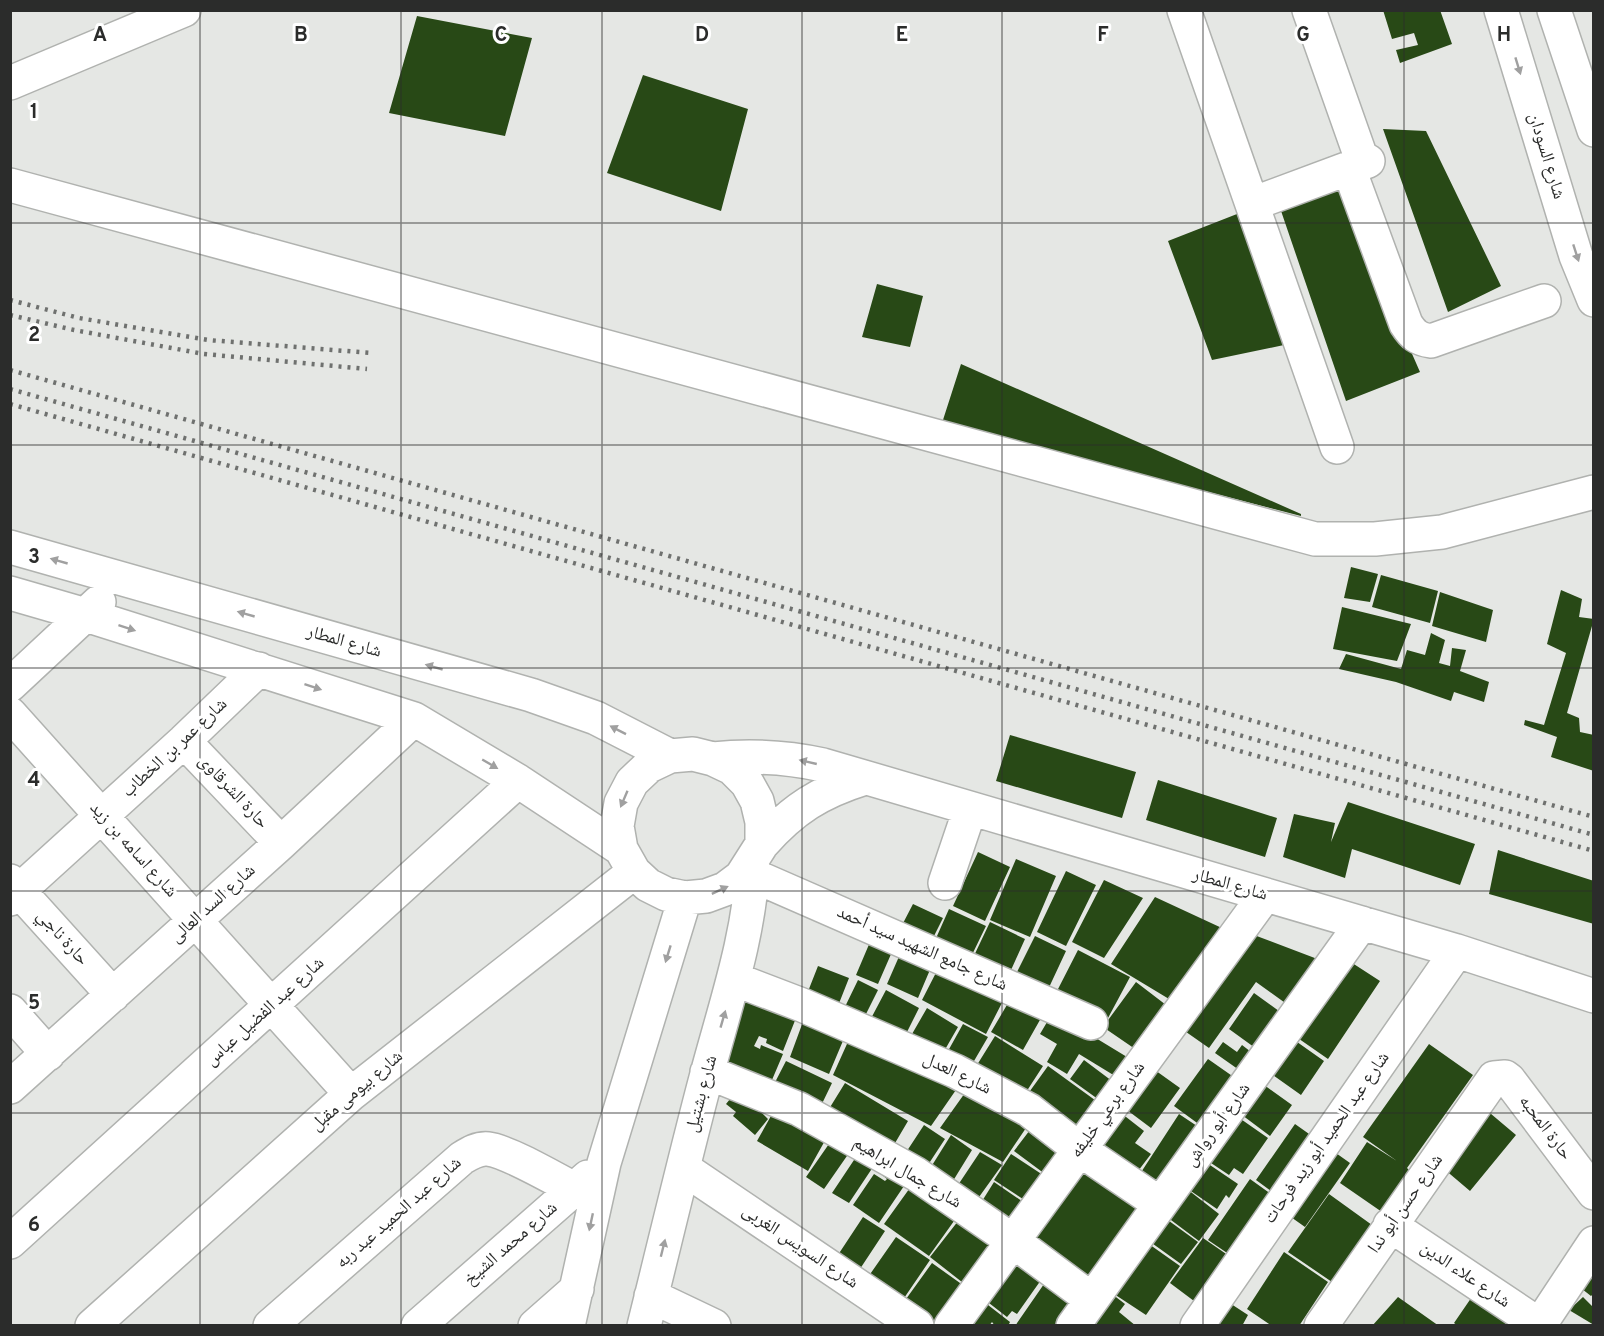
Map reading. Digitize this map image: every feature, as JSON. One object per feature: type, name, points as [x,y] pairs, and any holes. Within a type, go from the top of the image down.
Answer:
[{"type":"street","points":[[10,83],[184,10]]},
{"type":"street","points":[[1184,10],[1337,447]]},
{"type":"street","points":[[1309,10],[1365,163],[1406,324],[1413,335],[1421,340],[1431,341],[1544,301]]},
{"type":"street","name":"شارع السودان","points":[[1501,10],[1576,256],[1593,300]]},
{"type":"street","points":[[1554,10],[1593,130]]},
{"type":"street","points":[[1252,204],[1365,163]]},
{"type":"street","points":[[10,185],[1315,539],[1375,539],[1442,532],[1593,492]]},
{"type":"street","name":"شارع المطار","points":[[16,555],[122,579],[531,695],[596,718],[670,756]]},
{"type":"street","points":[[10,685],[122,579]]},
{"type":"street","points":[[10,593],[414,719],[518,781],[628,860],[648,885],[666,894],[685,898],[706,896],[725,889],[741,877],[756,860],[778,826],[811,800],[841,785],[865,778]]},
{"type":"street","name":"شارع عمر بن الخطاب","points":[[13,890],[102,816],[259,669]]},
{"type":"street","name":"شارع اسامه بن زيد","points":[[10,714],[351,1094]]},
{"type":"street","name":"شارع السد العالى","points":[[10,1087],[281,843],[414,719]]},
{"type":"street","name":"حارة الشرقاوى","points":[[184,741],[281,843]]},
{"type":"street","points":[[628,860],[618,826],[621,803],[632,782],[649,766],[670,756],[693,754],[713,759],[732,768],[747,783],[757,801],[762,822],[756,860]]},
{"type":"street","name":"شارع المطار","points":[[713,759],[768,756],[796,759],[1457,951],[1593,996]]},
{"type":"street","name":"شارع عبد الفضيل عباس","points":[[10,1242],[518,781]]},
{"type":"street","points":[[945,883],[970,809]]},
{"type":"street","name":"شارع بيومى مقبل","points":[[92,1326],[351,1094],[628,860]]},
{"type":"street","name":"شارع بشتيل","points":[[647,1311],[707,1072],[734,980],[751,900],[756,860]]},
{"type":"street","name":"شارع جامع الشهيد سيد أحمد","points":[[756,860],[1091,1023]]},
{"type":"street","name":"حارة ناجي","points":[[13,890],[113,995]]},
{"type":"street","name":"شارع برعي خليفه","points":[[951,1326],[1264,895]]},
{"type":"street","points":[[568,1326],[604,1162],[685,898]]},
{"type":"street","name":"شارع أبو رواش","points":[[1073,1326],[1362,923]]},
{"type":"street","name":"شارع عبد الحميد أبو زيد فرحات","points":[[1197,1326],[1457,951]]},
{"type":"street","name":"شارع العدل","points":[[734,980],[802,1005],[955,1071],[1029,1110],[1079,1149],[1160,1204]]},
{"type":"street","points":[[10,1011],[48,1054]]},
{"type":"street","name":"شارع جمال ابراهيم","points":[[707,1072],[799,1109],[916,1174],[1013,1241],[1091,1299]]},
{"type":"street","name":"حارة المحبه","points":[[1491,1083],[1499,1076],[1509,1080],[1593,1193]]},
{"type":"street","name":"شارع حسن أبو ندا","points":[[1322,1325],[1491,1083]]},
{"type":"street","name":"شارع عبد الحميد عبد ربه","points":[[270,1326],[462,1158],[476,1150],[489,1149],[502,1154],[574,1189]]},
{"type":"street","name":"شارع محمد الشيخ","points":[[418,1326],[604,1162]]},
{"type":"street","name":"شارع السويس الغربى","points":[[683,1168],[918,1326]]},
{"type":"street","name":"شارع علاء الدين","points":[[1390,1225],[1540,1325]]},
{"type":"street","points":[[1540,1325],[1593,1243]]},
{"type":"street","points":[[535,1326],[577,1289]]},
{"type":"street","points":[[647,1311],[714,1326]]},
{"type":"building","points":[[1383,10],[1440,10],[1452,44],[1400,63],[1396,50],[1418,45],[1414,33],[1392,39]]},
{"type":"building","points":[[417,16],[532,38],[505,136],[389,113]]},
{"type":"building","points":[[643,75],[748,109],[721,211],[607,173]]},
{"type":"building","points":[[1383,129],[1426,131],[1501,286],[1448,312]]},
{"type":"building","points":[[1339,187],[1420,372],[1346,401],[1279,205]]},
{"type":"building","points":[[1237,214],[1284,345],[1212,360],[1168,241]]},
{"type":"building","points":[[877,284],[923,296],[910,347],[862,337]]},
{"type":"building","points":[[961,364],[1301,514],[1301,516],[942,423]]},
{"type":"building","points":[[1351,567],[1378,574],[1370,602],[1344,598]]},
{"type":"building","points":[[1381,575],[1438,591],[1430,623],[1372,607]]},
{"type":"building","points":[[1561,590],[1582,599],[1579,617],[1594,619],[1567,713],[1579,718],[1580,732],[1594,735],[1594,771],[1551,757],[1557,737],[1524,725],[1525,720],[1544,725],[1566,653],[1547,644]]},
{"type":"building","points":[[1440,592],[1493,610],[1486,642],[1432,626]]},
{"type":"building","points":[[1342,607],[1411,624],[1397,661],[1333,649]]},
{"type":"building","points":[[1431,633],[1445,640],[1439,663],[1450,666],[1452,648],[1466,650],[1460,671],[1489,682],[1484,702],[1454,692],[1451,701],[1396,682],[1339,669],[1346,654],[1401,669],[1407,650],[1425,655]]},
{"type":"building","points":[[1010,735],[1136,772],[1122,818],[996,781]]},
{"type":"building","points":[[1158,780],[1277,818],[1265,857],[1146,820]]},
{"type":"building","points":[[1348,802],[1475,844],[1460,885],[1352,849],[1345,878],[1283,857],[1294,814],[1335,823],[1331,842]]},
{"type":"building","points":[[1498,850],[1594,881],[1594,924],[1489,894]]},
{"type":"building","points":[[978,852],[1010,867],[985,921],[953,906]]},
{"type":"building","points":[[1016,859],[1056,876],[1030,937],[990,920]]},
{"type":"building","points":[[1066,871],[1096,885],[1066,946],[1037,932]]},
{"type":"building","points":[[1104,880],[1143,898],[1104,958],[1072,942]]},
{"type":"building","points":[[1155,897],[1224,929],[1174,1002],[1111,964]]},
{"type":"building","points":[[913,904],[943,918],[930,944],[900,929]]},
{"type":"building","points":[[949,909],[986,926],[969,961],[933,945]]},
{"type":"building","points":[[990,922],[1025,939],[1007,979],[971,962]]},
{"type":"building","points":[[1246,932],[1320,960],[1288,1005],[1256,982],[1209,1048],[1179,1027]]},
{"type":"building","points":[[873,935],[895,945],[878,984],[856,975]]},
{"type":"building","points":[[1035,936],[1066,951],[1045,996],[1013,980]]},
{"type":"building","points":[[1078,950],[1130,977],[1108,1018],[1057,991]]},
{"type":"building","points":[[901,952],[932,965],[918,998],[887,984]]},
{"type":"building","points":[[1343,957],[1380,981],[1328,1059],[1292,1034]]},
{"type":"building","points":[[942,961],[1006,995],[986,1034],[922,1000]]},
{"type":"building","points":[[818,966],[849,978],[836,1011],[805,999]]},
{"type":"building","points":[[858,980],[878,990],[861,1024],[841,1015]]},
{"type":"building","points":[[1136,982],[1170,1008],[1138,1051],[1103,1027]]},
{"type":"building","points":[[886,990],[919,1008],[901,1044],[867,1026]]},
{"type":"building","points":[[737,992],[796,1018],[783,1051],[766,1043],[767,1039],[759,1036],[754,1046],[760,1049],[761,1045],[783,1054],[769,1087],[720,1064]]},
{"type":"building","points":[[1014,993],[1045,1011],[1023,1050],[991,1032]]},
{"type":"building","points":[[1254,993],[1283,1014],[1258,1050],[1229,1029]]},
{"type":"building","points":[[927,1008],[958,1027],[939,1060],[908,1041]]},
{"type":"building","points":[[1053,1012],[1127,1057],[1115,1076],[1079,1054],[1067,1074],[1047,1062],[1057,1044],[1040,1034]]},
{"type":"building","points":[[804,1019],[845,1036],[829,1074],[790,1057]]},
{"type":"building","points":[[963,1024],[988,1037],[967,1073],[943,1060]]},
{"type":"building","points":[[851,1035],[958,1087],[931,1126],[833,1075]]},
{"type":"building","points":[[995,1036],[1043,1066],[1019,1103],[972,1073]]},
{"type":"building","points":[[1290,1037],[1324,1061],[1301,1095],[1267,1071]]},
{"type":"building","points":[[1223,1042],[1237,1052],[1242,1045],[1255,1055],[1242,1072],[1215,1053]]},
{"type":"building","points":[[1429,1044],[1473,1075],[1407,1168],[1410,1171],[1382,1212],[1340,1183],[1367,1142],[1397,1161],[1363,1137]]},
{"type":"building","points":[[1208,1059],[1238,1080],[1204,1128],[1174,1106]]},
{"type":"building","points":[[1084,1060],[1116,1084],[1102,1102],[1070,1079]]},
{"type":"building","points":[[786,1061],[832,1083],[817,1114],[770,1092]]},
{"type":"building","points":[[1048,1066],[1099,1103],[1074,1139],[1022,1102]]},
{"type":"building","points":[[1152,1068],[1180,1088],[1151,1128],[1123,1107]]},
{"type":"building","points":[[1260,1082],[1292,1105],[1270,1136],[1238,1112]]},
{"type":"building","points":[[845,1083],[908,1121],[888,1155],[824,1117]]},
{"type":"building","points":[[967,1090],[1026,1128],[1003,1162],[940,1128]]},
{"type":"building","points":[[735,1093],[766,1106],[761,1112],[768,1119],[755,1135],[733,1116],[736,1112],[726,1104]]},
{"type":"building","points":[[776,1107],[827,1137],[808,1171],[757,1141]]},
{"type":"building","points":[[1484,1108],[1516,1135],[1470,1191],[1437,1163]]},
{"type":"building","points":[[1121,1113],[1144,1131],[1135,1143],[1151,1154],[1132,1179],[1093,1150]]},
{"type":"building","points":[[1179,1114],[1200,1128],[1157,1195],[1136,1180]]},
{"type":"building","points":[[1235,1115],[1268,1138],[1243,1174],[1234,1168],[1229,1175],[1205,1159]]},
{"type":"building","points":[[1295,1124],[1319,1141],[1279,1197],[1256,1180]]},
{"type":"building","points":[[924,1125],[945,1139],[922,1174],[901,1160]]},
{"type":"building","points":[[1033,1126],[1068,1152],[1049,1177],[1014,1151]]},
{"type":"building","points":[[951,1135],[972,1150],[948,1189],[926,1175]]},
{"type":"building","points":[[831,1141],[849,1153],[824,1189],[806,1177]]},
{"type":"building","points":[[1326,1146],[1350,1163],[1305,1227],[1281,1210]]},
{"type":"building","points":[[980,1152],[1002,1165],[974,1204],[954,1191]]},
{"type":"building","points":[[858,1154],[875,1164],[849,1203],[832,1193]]},
{"type":"building","points":[[1011,1154],[1046,1177],[1029,1203],[994,1180]]},
{"type":"building","points":[[1080,1159],[1146,1207],[1086,1289],[1020,1242]]},
{"type":"building","points":[[1204,1161],[1238,1184],[1229,1198],[1226,1195],[1217,1209],[1185,1187]]},
{"type":"building","points":[[886,1170],[906,1183],[879,1223],[853,1205],[874,1174],[885,1181],[887,1179],[882,1175]]},
{"type":"building","points":[[1250,1179],[1278,1199],[1236,1259],[1208,1240]]},
{"type":"building","points":[[994,1182],[1029,1206],[1013,1229],[979,1206]]},
{"type":"building","points":[[912,1185],[959,1214],[929,1256],[884,1224]]},
{"type":"building","points":[[1187,1189],[1219,1214],[1199,1241],[1167,1217]]},
{"type":"building","points":[[1329,1194],[1372,1225],[1332,1282],[1288,1252]]},
{"type":"building","points":[[962,1216],[999,1245],[967,1286],[930,1257]]},
{"type":"building","points":[[863,1217],[885,1231],[854,1278],[832,1264]]},
{"type":"building","points":[[1165,1218],[1198,1242],[1181,1264],[1149,1241]]},
{"type":"building","points":[[896,1237],[930,1260],[898,1307],[866,1280]]},
{"type":"building","points":[[1203,1238],[1232,1258],[1198,1304],[1170,1283]]},
{"type":"building","points":[[1146,1242],[1180,1266],[1146,1315],[1111,1292]]},
{"type":"building","points":[[1284,1252],[1328,1282],[1299,1326],[1272,1326],[1247,1309]]},
{"type":"building","points":[[1009,1256],[1041,1280],[1017,1314],[1012,1311],[1007,1317],[980,1296]]},
{"type":"building","points":[[932,1263],[967,1288],[941,1326],[928,1326],[901,1306]]},
{"type":"building","points":[[1594,1270],[1594,1293],[1591,1296],[1582,1289]]},
{"type":"building","points":[[1044,1284],[1073,1304],[1058,1326],[1015,1326]]},
{"type":"building","points":[[1478,1288],[1534,1326],[1458,1326],[1454,1323]]},
{"type":"building","points":[[1112,1294],[1125,1304],[1119,1312],[1136,1326],[1089,1326]]},
{"type":"building","points":[[1398,1297],[1439,1326],[1372,1326]]},
{"type":"building","points":[[1583,1297],[1594,1308],[1594,1325],[1569,1310]]},
{"type":"building","points":[[979,1298],[1010,1322],[1008,1326],[995,1326],[992,1322],[989,1326],[958,1326]]},
{"type":"building","points":[[1225,1300],[1248,1315],[1242,1326],[1208,1326]]},
{"type":"railway","points":[[10,300],[79,318],[208,340],[371,353]]},
{"type":"railway","points":[[10,315],[74,330],[204,354],[367,369]]},
{"type":"railway","points":[[10,370],[1594,817]]},
{"type":"railway","points":[[10,389],[1594,835]]},
{"type":"railway","points":[[10,404],[1594,851]]}]
